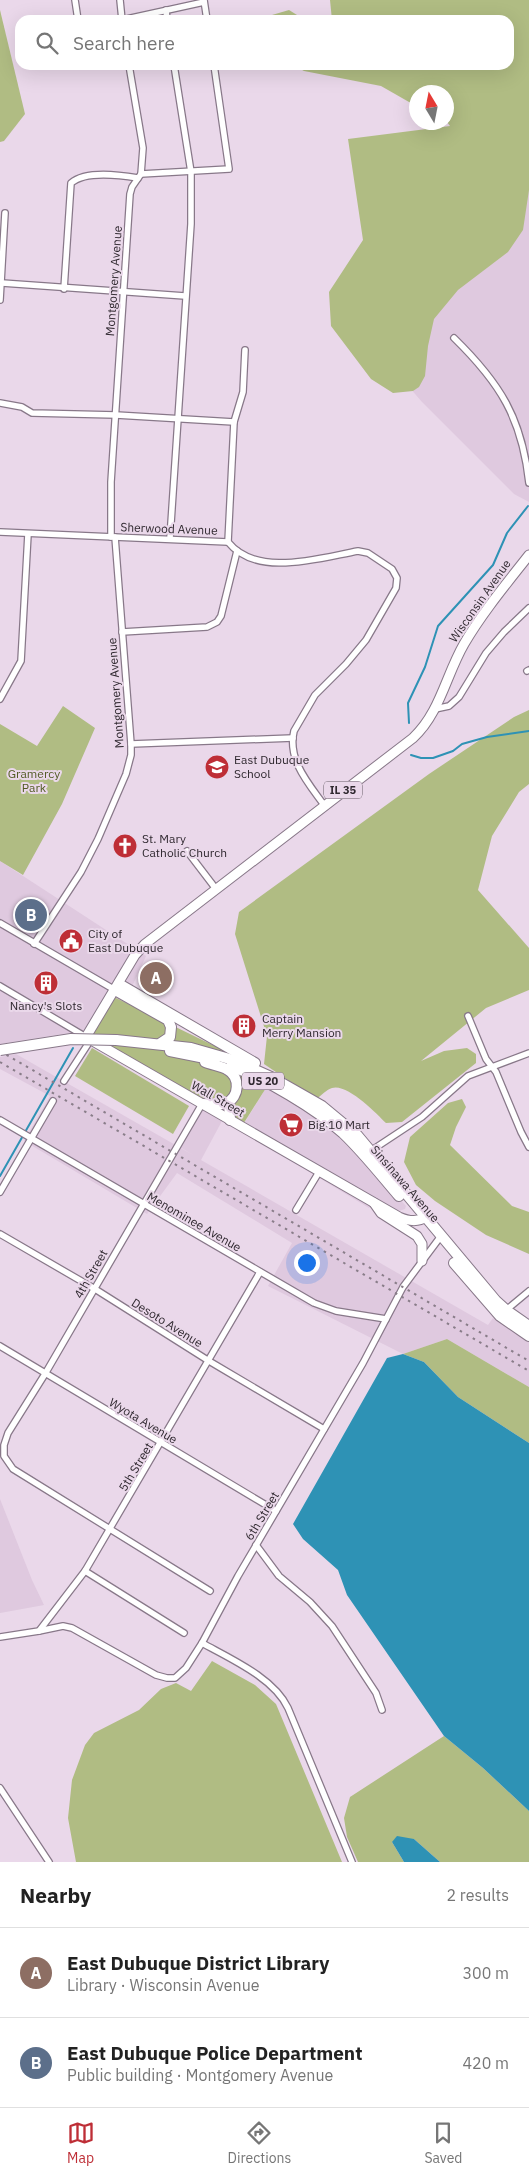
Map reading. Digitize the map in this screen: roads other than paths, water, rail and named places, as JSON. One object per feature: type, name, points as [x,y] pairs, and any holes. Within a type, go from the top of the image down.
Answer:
[{"type":"highway","points":[[117,987],[168,1020],[171,1027],[170,1037],[161,1043]]},
{"type":"highway","points":[[117,987],[255,1063],[295,1090]]},
{"type":"highway","name":"US 20","points":[[0,1050],[71,1039],[143,1043]]},
{"type":"highway","name":"Sinsinawa Avenue","points":[[143,1043],[161,1043],[205,1051],[234,1060],[271,1077],[322,1106],[341,1121],[503,1313],[529,1336]]},
{"type":"highway","name":"Sinsinawa Avenue","points":[[143,1043],[214,1060],[238,1068],[268,1084],[329,1122],[368,1153]]},
{"type":"highway","points":[[188,1055],[228,1070],[234,1075],[236,1091],[229,1102],[230,1120]]},
{"type":"highway","points":[[202,1104],[223,1104],[229,1102]]},
{"type":"highway","name":"Sinsinawa Avenue","points":[[503,1313],[529,1326]]},
{"type":"main road","name":"Wisconsin Avenue","points":[[117,987],[140,950],[324,805],[413,738],[428,722],[435,709],[464,643],[529,555]]},
{"type":"main road","name":"IL 35","points":[[86,1037],[117,987]]},
{"type":"main road","name":"Wall Street","points":[[86,1037],[374,1203],[404,1219],[411,1221],[423,1218]]},
{"type":"main road","points":[[374,1203],[381,1213],[417,1236],[422,1248],[422,1261]]},
{"type":"street","points":[[75,0],[77,15]]},
{"type":"street","points":[[120,0],[122,15]]},
{"type":"street","points":[[144,15],[204,1],[206,15]]},
{"type":"street","points":[[166,10],[167,15]]},
{"type":"street","name":"Montgomery Avenue","points":[[34,944],[81,872],[98,839],[129,764],[131,744],[113,537],[111,482],[130,194],[139,176],[142,148],[130,70]]},
{"type":"street","points":[[170,538],[191,224],[191,172],[175,70]]},
{"type":"street","points":[[64,289],[70,195],[72,183],[78,178],[111,174],[139,176],[229,169],[215,70]]},
{"type":"street","points":[[0,300],[5,213]]},
{"type":"street","points":[[2,284],[185,296]]},
{"type":"street","points":[[454,338],[483,367],[512,413],[524,445],[529,483]]},
{"type":"street","points":[[228,542],[234,422],[243,392],[245,350]]},
{"type":"street","points":[[0,403],[22,407],[32,413],[116,415],[234,422]]},
{"type":"street","name":"Sherwood Avenue","points":[[0,532],[228,542],[236,551],[263,562],[275,564],[358,551],[368,553],[387,565],[397,578],[393,594],[360,648],[310,702],[295,728],[293,738]]},
{"type":"street","points":[[0,699],[21,661],[28,534]]},
{"type":"street","points":[[122,632],[207,627],[217,622],[222,612],[236,551]]},
{"type":"street","points":[[435,709],[449,706],[459,697],[491,647],[529,608]]},
{"type":"street","points":[[131,744],[293,738],[298,768],[324,805]]},
{"type":"street","points":[[187,851],[216,889]]},
{"type":"street","points":[[0,923],[34,944],[117,987]]},
{"type":"street","name":"Wall Street","points":[[0,986],[86,1037]]},
{"type":"street","points":[[468,1016],[491,1068],[496,1072],[521,1132],[529,1146]]},
{"type":"street","points":[[64,1081],[88,1044],[86,1037]]},
{"type":"street","points":[[368,1153],[422,1117],[468,1076],[529,1053]]},
{"type":"street","points":[[0,1192],[29,1136],[53,1101]]},
{"type":"street","name":"4th Street","points":[[110,1529],[13,1469],[4,1456],[4,1445],[8,1433],[45,1374],[202,1104]]},
{"type":"street","name":"Menominee Avenue","points":[[0,1120],[307,1299],[330,1309],[386,1319]]},
{"type":"street","points":[[296,1210],[319,1172]]},
{"type":"street","name":"Desoto Avenue","points":[[0,1234],[95,1289],[209,1361],[324,1429]]},
{"type":"street","name":"6th Street","points":[[39,1631],[63,1626],[72,1628],[150,1672],[167,1678],[175,1678],[182,1674],[202,1643],[213,1618],[363,1362],[406,1283],[439,1238]]},
{"type":"street","name":"5th Street","points":[[39,1631],[85,1571],[260,1272]]},
{"type":"street","points":[[503,1313],[529,1292]]},
{"type":"street","name":"Wyota Avenue","points":[[0,1346],[276,1512]]},
{"type":"street","points":[[110,1529],[210,1591]]},
{"type":"street","points":[[256,1545],[279,1576],[310,1602],[332,1626],[376,1693],[382,1710]]},
{"type":"street","points":[[85,1571],[184,1634]]},
{"type":"street","points":[[0,1637],[39,1631]]},
{"type":"street","points":[[202,1643],[262,1679],[280,1694],[288,1708],[352,1862]]},
{"type":"street","points":[[0,1788],[49,1862]]},
{"type":"water","points":[[403,1354],[424,1362],[458,1397],[529,1443],[529,1811],[483,1768],[444,1736],[347,1595],[338,1570],[303,1539],[293,1524],[387,1358]]},
{"type":"water","points":[[397,1836],[414,1839],[440,1862],[404,1862],[392,1842]]},
{"type":"waterway","points":[[409,723],[408,703],[425,667],[438,626],[493,565],[507,533],[528,506]]},
{"type":"waterway","points":[[411,755],[421,758],[433,758],[453,751],[462,744],[487,737],[529,731]]},
{"type":"waterway","points":[[0,1176],[73,1048]]},
{"type":"railway","points":[[0,1051],[529,1361]]},
{"type":"railway","points":[[0,1062],[529,1371]]},
{"type":"place","name":"East Dubuque School","points":[[217,767]]},
{"type":"place","name":"St. Mary Catholic Church","points":[[125,846]]},
{"type":"place","name":"East Dubuque Police Department","points":[[31,915]]},
{"type":"place","name":"City of East Dubuque","points":[[71,941]]},
{"type":"place","name":"East Dubuque District Library","points":[[156,978]]},
{"type":"place","name":"Nancy's Slots","points":[[46,983]]},
{"type":"place","name":"Captain Merry Mansion","points":[[244,1026]]},
{"type":"place","name":"Big 10 Mart","points":[[291,1125]]},
{"type":"park label","name":"Gramercy Park","points":[[34,781]]}]
